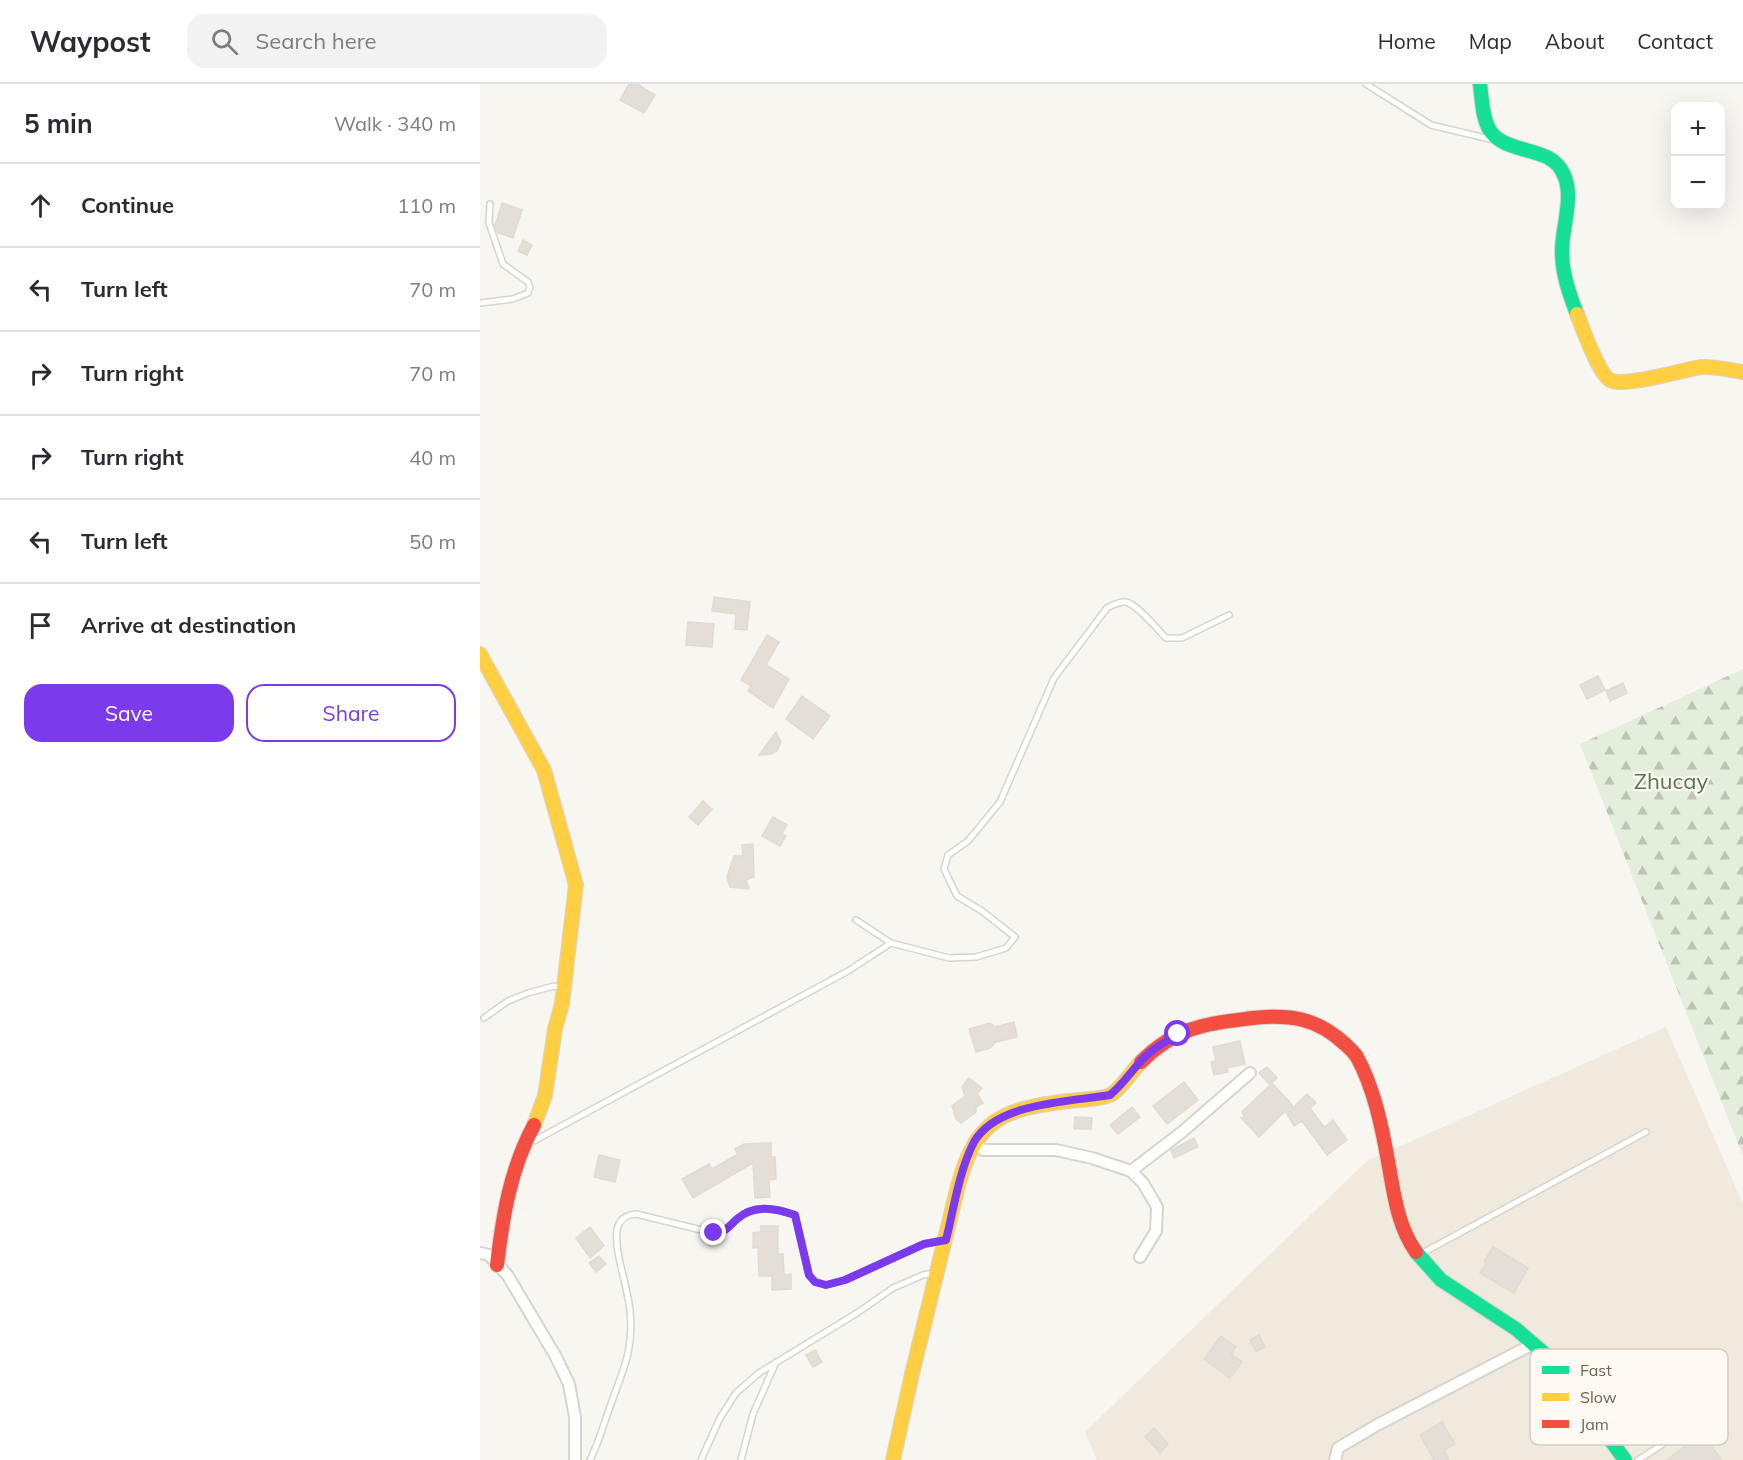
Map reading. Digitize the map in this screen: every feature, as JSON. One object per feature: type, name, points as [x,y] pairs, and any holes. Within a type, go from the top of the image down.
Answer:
[{"type":"street","points":[[1480,84],[1486,121],[1491,132],[1501,141],[1559,164],[1566,180],[1568,194],[1562,248],[1566,284],[1586,335],[1607,378],[1614,382],[1625,382],[1704,367],[1743,372]]},
{"type":"street","points":[[480,654],[544,770],[576,885],[564,990],[555,1029],[545,1096],[535,1124],[523,1146],[504,1209],[497,1265]]},
{"type":"street","points":[[893,1460],[912,1371],[964,1167],[975,1141],[992,1123],[1015,1112],[1035,1106],[1110,1095],[1149,1054],[1178,1034],[1212,1023],[1270,1016],[1297,1017],[1319,1025],[1335,1035],[1356,1055],[1368,1083],[1384,1140],[1395,1200],[1405,1236],[1418,1255],[1441,1280],[1516,1329],[1539,1349]]},
{"type":"street","points":[[1131,1171],[1182,1132],[1250,1073]]},
{"type":"street","points":[[975,1141],[983,1150],[1056,1150],[1092,1158],[1131,1171],[1143,1183],[1157,1207],[1156,1231],[1140,1257]]},
{"type":"street","points":[[480,1253],[489,1255],[508,1276],[556,1357],[569,1384],[575,1417],[575,1460]]},
{"type":"street","points":[[1335,1460],[1338,1448],[1377,1425],[1533,1344]]},
{"type":"street","points":[[1614,1445],[1625,1460]]},
{"type":"lane","points":[[1366,84],[1431,125],[1501,141]]},
{"type":"lane","points":[[480,303],[513,299],[528,293],[530,287],[528,282],[503,264],[489,223],[490,204]]},
{"type":"lane","points":[[856,920],[891,943],[949,958],[976,957],[1006,948],[1015,937],[982,911],[957,896],[944,869],[948,855],[968,841],[1000,802],[1054,678],[1107,608],[1118,602],[1128,602],[1152,622],[1166,638],[1182,638],[1229,615]]},
{"type":"lane","points":[[523,1146],[848,971],[891,943]]},
{"type":"lane","points":[[484,1018],[508,1001],[528,993],[554,986],[564,990]]},
{"type":"lane","points":[[1418,1255],[1646,1132]]},
{"type":"lane","points":[[590,1460],[626,1366],[631,1338],[630,1310],[617,1230],[620,1220],[628,1215],[636,1214],[720,1233],[748,1210],[760,1208],[782,1210],[795,1215],[809,1275],[815,1282],[826,1285],[854,1277],[924,1244],[946,1240]]},
{"type":"lane","points":[[701,1460],[720,1418],[736,1393],[759,1373],[893,1288],[923,1275],[937,1273]]},
{"type":"lane","points":[[741,1460],[753,1414],[776,1362]]},
{"type":"lane","points":[[1638,1460],[1661,1445]]},
{"type":"shaded area","points":[[1666,1027],[1743,1204],[1743,1460],[1097,1460],[1085,1432],[1367,1161]]},
{"type":"green space","name":"Zhucay","points":[[1743,669],[1743,1156],[1580,744]]},
{"type":"building","points":[[629,84],[637,84],[655,95],[644,113],[620,100]]},
{"type":"building","points":[[502,203],[522,210],[513,238],[498,233],[495,226]]},
{"type":"building","points":[[523,240],[532,245],[527,255],[518,251]]},
{"type":"building","points":[[714,597],[750,602],[747,630],[735,629],[736,614],[712,611]]},
{"type":"building","points":[[688,622],[714,624],[712,647],[686,645]]},
{"type":"building","points":[[767,635],[779,642],[766,665],[789,679],[773,708],[748,691],[751,686],[741,680]]},
{"type":"building","points":[[1598,676],[1605,690],[1587,699],[1580,685]]},
{"type":"building","points":[[1623,683],[1627,693],[1610,701],[1606,691]]},
{"type":"building","points":[[802,696],[830,716],[813,739],[786,719]]},
{"type":"building","points":[[776,732],[781,742],[777,751],[759,755]]},
{"type":"building","points":[[703,801],[712,809],[698,825],[689,817]]},
{"type":"building","points":[[773,817],[787,825],[782,834],[786,836],[780,846],[762,836]]},
{"type":"building","points":[[753,844],[754,877],[746,880],[749,889],[730,887],[727,877],[734,856],[743,856],[742,845]]},
{"type":"building","points":[[1014,1022],[1017,1037],[996,1042],[990,1048],[976,1052],[969,1029],[990,1023],[995,1027]]},
{"type":"building","points":[[1240,1041],[1245,1064],[1227,1068],[1228,1072],[1214,1075],[1211,1062],[1216,1061],[1213,1047]]},
{"type":"building","points":[[1267,1067],[1277,1078],[1270,1085],[1259,1073]]},
{"type":"building","points":[[969,1078],[982,1088],[977,1094],[983,1103],[976,1107],[976,1112],[961,1123],[956,1119],[952,1106],[965,1096],[962,1087]]},
{"type":"building","points":[[1184,1082],[1198,1100],[1167,1124],[1153,1106]]},
{"type":"building","points":[[1272,1083],[1294,1107],[1307,1094],[1316,1103],[1310,1108],[1324,1127],[1333,1120],[1347,1140],[1327,1155],[1302,1121],[1294,1126],[1285,1111],[1259,1137],[1241,1118],[1244,1116],[1242,1112]]},
{"type":"building","points":[[1132,1107],[1140,1117],[1118,1134],[1110,1125]]},
{"type":"building","points":[[1075,1117],[1092,1118],[1091,1129],[1074,1129]]},
{"type":"building","points":[[1194,1138],[1198,1147],[1174,1158],[1171,1150]]},
{"type":"building","points":[[771,1143],[771,1157],[775,1157],[776,1179],[769,1180],[770,1197],[755,1198],[753,1163],[693,1198],[682,1179],[709,1164],[712,1169],[738,1154],[735,1149],[744,1144]]},
{"type":"building","points":[[599,1155],[620,1160],[615,1182],[594,1177]]},
{"type":"building","points":[[761,1226],[778,1226],[778,1254],[783,1254],[784,1275],[791,1274],[791,1289],[772,1290],[772,1276],[759,1276],[758,1247],[753,1248],[753,1233],[761,1232]]},
{"type":"building","points":[[590,1227],[604,1246],[590,1258],[576,1238]]},
{"type":"building","points":[[1493,1247],[1528,1268],[1514,1293],[1480,1273]]},
{"type":"building","points":[[599,1256],[606,1264],[596,1272],[589,1263]]},
{"type":"building","points":[[1259,1335],[1265,1347],[1256,1352],[1250,1340]]},
{"type":"building","points":[[1221,1336],[1236,1347],[1231,1354],[1242,1362],[1230,1378],[1204,1359]]},
{"type":"building","points":[[815,1350],[822,1362],[813,1367],[806,1355]]},
{"type":"building","points":[[1442,1422],[1455,1444],[1444,1450],[1449,1460],[1434,1460],[1420,1435]]},
{"type":"building","points":[[1154,1428],[1168,1444],[1160,1453],[1145,1437]]},
{"type":"building","points":[[1686,1445],[1710,1445],[1722,1460],[1667,1460]]},
{"type":"traffic: fast","points":[[1480,84],[1485,119],[1489,129],[1496,137],[1505,143],[1548,158],[1557,164],[1563,173],[1568,201],[1562,259],[1566,283],[1577,314]]},
{"type":"traffic: fast","points":[[1416,1252],[1441,1280],[1516,1329],[1539,1349]]},
{"type":"traffic: fast","points":[[1614,1445],[1625,1460]]},
{"type":"traffic: slow","points":[[1577,314],[1596,360],[1610,380],[1627,382],[1701,367],[1743,372]]},
{"type":"traffic: slow","points":[[480,654],[544,770],[576,885],[562,1004],[555,1029],[545,1096],[534,1125]]},
{"type":"traffic: slow","points":[[893,1460],[958,1186],[965,1163],[974,1146],[995,1121],[1009,1114],[1045,1104],[1095,1099],[1114,1093],[1141,1062]]},
{"type":"traffic: jam","points":[[1141,1062],[1154,1050],[1180,1034],[1206,1025],[1236,1020],[1266,1017],[1291,1018],[1313,1023],[1335,1035],[1356,1055],[1373,1095],[1397,1208],[1404,1231],[1416,1252]]},
{"type":"traffic: jam","points":[[497,1265],[513,1176],[534,1125]]},
{"type":"route","points":[[714,1233],[724,1232],[748,1210],[760,1208],[782,1210],[795,1215],[809,1275],[815,1282],[826,1285],[880,1266],[924,1244],[946,1240],[964,1167],[975,1141],[992,1123],[1035,1106],[1110,1095],[1149,1054],[1178,1034]]}]
